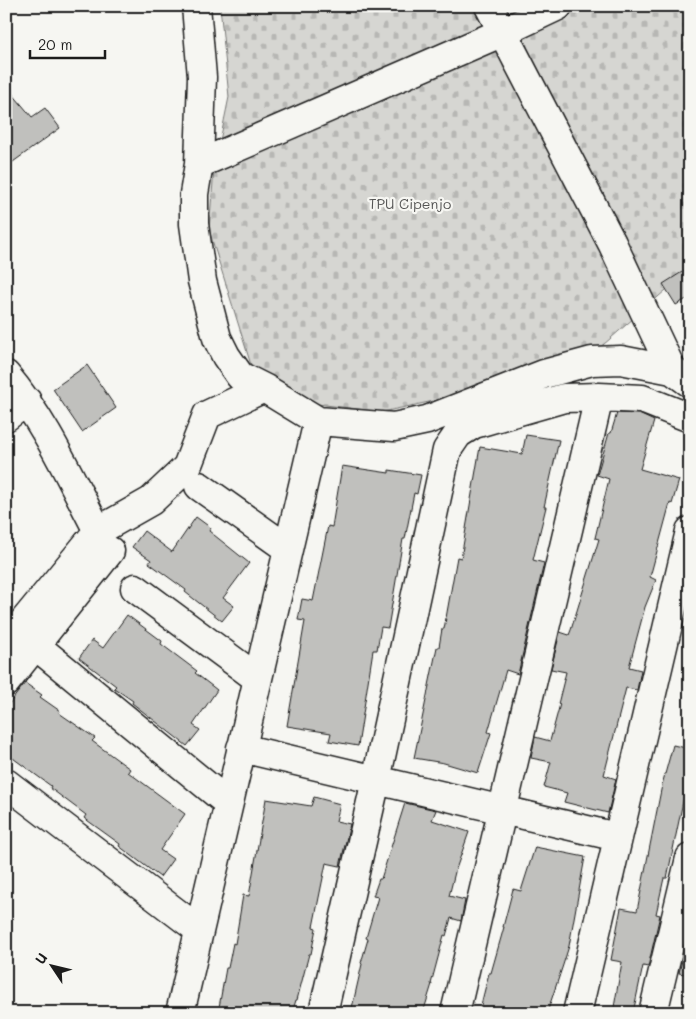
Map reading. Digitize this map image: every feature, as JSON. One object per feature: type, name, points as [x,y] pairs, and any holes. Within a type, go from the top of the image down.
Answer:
[{"type":"street","points":[[196,6],[202,77],[199,164],[194,194],[194,224],[202,281],[217,338],[226,356],[240,376],[264,388],[318,421],[394,427],[427,420],[544,374],[592,361],[621,360],[681,376]]},
{"type":"street","points":[[489,6],[681,376]]},
{"type":"street","points":[[199,164],[503,32],[558,6]]},
{"type":"street","points":[[6,375],[16,409],[47,435],[104,541]]},
{"type":"street","points":[[6,643],[104,541],[187,467],[207,415],[264,388]]},
{"type":"street","points":[[456,1013],[599,397]]},
{"type":"street","points":[[323,1013],[376,780],[447,450],[458,434],[474,424],[564,398],[642,399],[690,418]]},
{"type":"street","points":[[180,1013],[318,421]]},
{"type":"street","points":[[199,486],[288,549]]},
{"type":"street","points":[[577,1013],[690,531]]},
{"type":"street","points":[[6,682],[35,645],[104,541]]},
{"type":"street","points":[[135,588],[258,679]]},
{"type":"street","points":[[35,645],[228,803]]},
{"type":"street","points":[[242,748],[617,837]]},
{"type":"street","points":[[6,782],[199,930]]},
{"type":"street","points":[[656,1012],[685,902],[690,858]]},
{"type":"green space","name":"TPU Cipenjo","points":[[220,6],[690,6],[690,269],[603,345],[490,389],[382,412],[261,397],[209,230],[214,170],[229,97]]},
{"type":"building","points":[[6,86],[32,117],[45,108],[60,128],[6,167]]},
{"type":"building","points":[[690,267],[690,297],[676,305],[663,284]]},
{"type":"building","points":[[87,365],[116,408],[82,432],[53,389]]},
{"type":"building","points":[[617,413],[639,414],[654,421],[640,469],[679,480],[672,504],[670,503],[650,577],[656,580],[645,607],[629,667],[641,670],[637,690],[626,688],[604,775],[616,779],[608,813],[564,802],[567,793],[544,787],[551,762],[531,758],[535,737],[550,741],[560,704],[558,704],[566,672],[551,669],[560,632],[569,635],[571,630],[599,539],[595,538],[609,479],[597,475]]},
{"type":"building","points":[[526,435],[559,440],[533,560],[544,563],[518,674],[506,670],[488,732],[491,733],[478,773],[444,763],[414,758],[437,647],[439,647],[442,629],[444,629],[457,557],[461,558],[480,447],[522,454]]},
{"type":"building","points":[[342,466],[389,473],[389,470],[421,475],[417,494],[414,493],[405,539],[403,539],[388,628],[381,627],[377,650],[373,650],[358,746],[329,741],[331,733],[287,726],[305,621],[298,620],[302,599],[313,601],[328,526],[332,527]]},
{"type":"building","points":[[196,517],[211,528],[209,531],[249,563],[223,598],[234,606],[222,621],[185,592],[186,590],[149,563],[151,560],[132,547],[144,531],[172,552]]},
{"type":"building","points":[[127,615],[162,641],[161,644],[197,671],[195,673],[217,690],[193,725],[200,730],[187,746],[132,703],[133,701],[114,688],[116,686],[79,658],[92,640],[103,648]]},
{"type":"building","points":[[25,683],[42,695],[40,697],[60,711],[59,713],[95,738],[92,741],[130,769],[128,772],[185,814],[160,850],[173,859],[160,877],[119,846],[120,844],[84,818],[86,815],[50,788],[51,786],[6,753],[6,708]]},
{"type":"building","points":[[673,745],[690,749],[690,787],[686,787],[667,878],[664,878],[656,914],[660,915],[648,967],[643,966],[633,1013],[613,1013],[622,962],[611,960],[621,908],[637,911],[662,785]]},
{"type":"building","points":[[314,797],[340,804],[336,821],[350,824],[340,866],[326,863],[313,927],[316,928],[311,954],[309,954],[292,1013],[218,1013],[226,968],[228,968],[233,943],[235,944],[243,895],[249,896],[266,799],[311,806]]},
{"type":"building","points":[[405,803],[436,810],[432,820],[469,832],[449,896],[465,900],[461,921],[451,918],[446,936],[444,935],[423,1013],[372,1013],[352,1008],[368,939],[366,938],[378,897],[373,896],[379,879],[381,879]]},
{"type":"building","points":[[535,847],[585,857],[569,946],[547,1013],[479,1013],[513,889],[521,891]]},
{"type":"building","points":[[690,927],[690,975],[679,973]]}]
